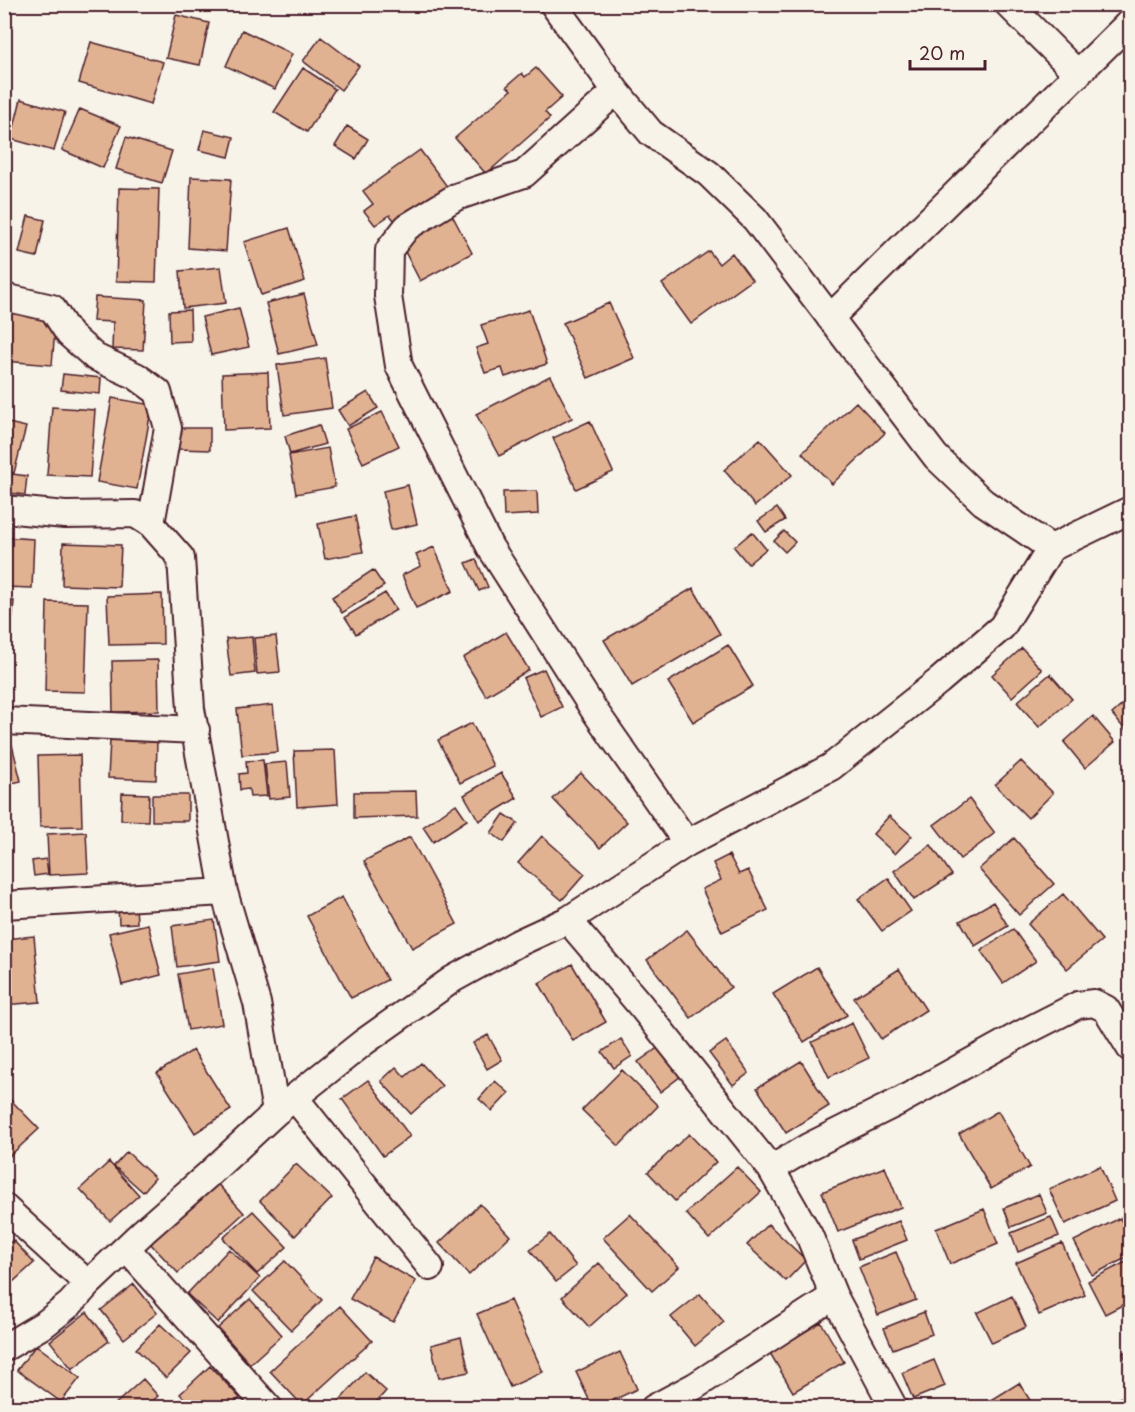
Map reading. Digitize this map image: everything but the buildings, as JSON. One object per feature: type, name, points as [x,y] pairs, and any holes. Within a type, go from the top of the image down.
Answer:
[{"type":"street","points":[[553,4],[616,91],[651,133],[709,174],[755,219],[936,457],[983,502],[1051,548]]},
{"type":"street","points":[[1008,4],[1078,74]]},
{"type":"street","points":[[830,318],[1131,22]]},
{"type":"street","points":[[616,91],[524,174],[456,197],[407,227],[389,250],[388,296],[399,366],[490,547],[594,710],[687,843]]},
{"type":"street","points":[[4,297],[52,308],[69,334],[95,357],[136,376],[158,392],[168,428],[151,524]]},
{"type":"street","points":[[4,508],[65,515],[135,514],[151,524],[181,558],[191,709],[224,892],[285,1105],[430,1267]]},
{"type":"street","points":[[4,1348],[46,1323],[70,1304],[126,1248],[285,1105],[364,1042],[453,979],[518,943],[568,920],[687,843],[831,767],[939,681],[1002,627],[1051,548],[1131,510]]},
{"type":"street","points":[[4,721],[196,730]]},
{"type":"street","points":[[4,905],[224,892]]},
{"type":"street","points":[[568,920],[648,1015],[771,1169],[809,1235],[834,1296],[894,1407]]},
{"type":"street","points":[[771,1169],[808,1147],[900,1101],[1078,1005],[1094,1003],[1106,1009],[1131,1048]]},
{"type":"street","points":[[4,1207],[88,1284]]},
{"type":"street","points":[[126,1248],[269,1407]]},
{"type":"street","points":[[654,1407],[695,1386],[834,1296]]}]
